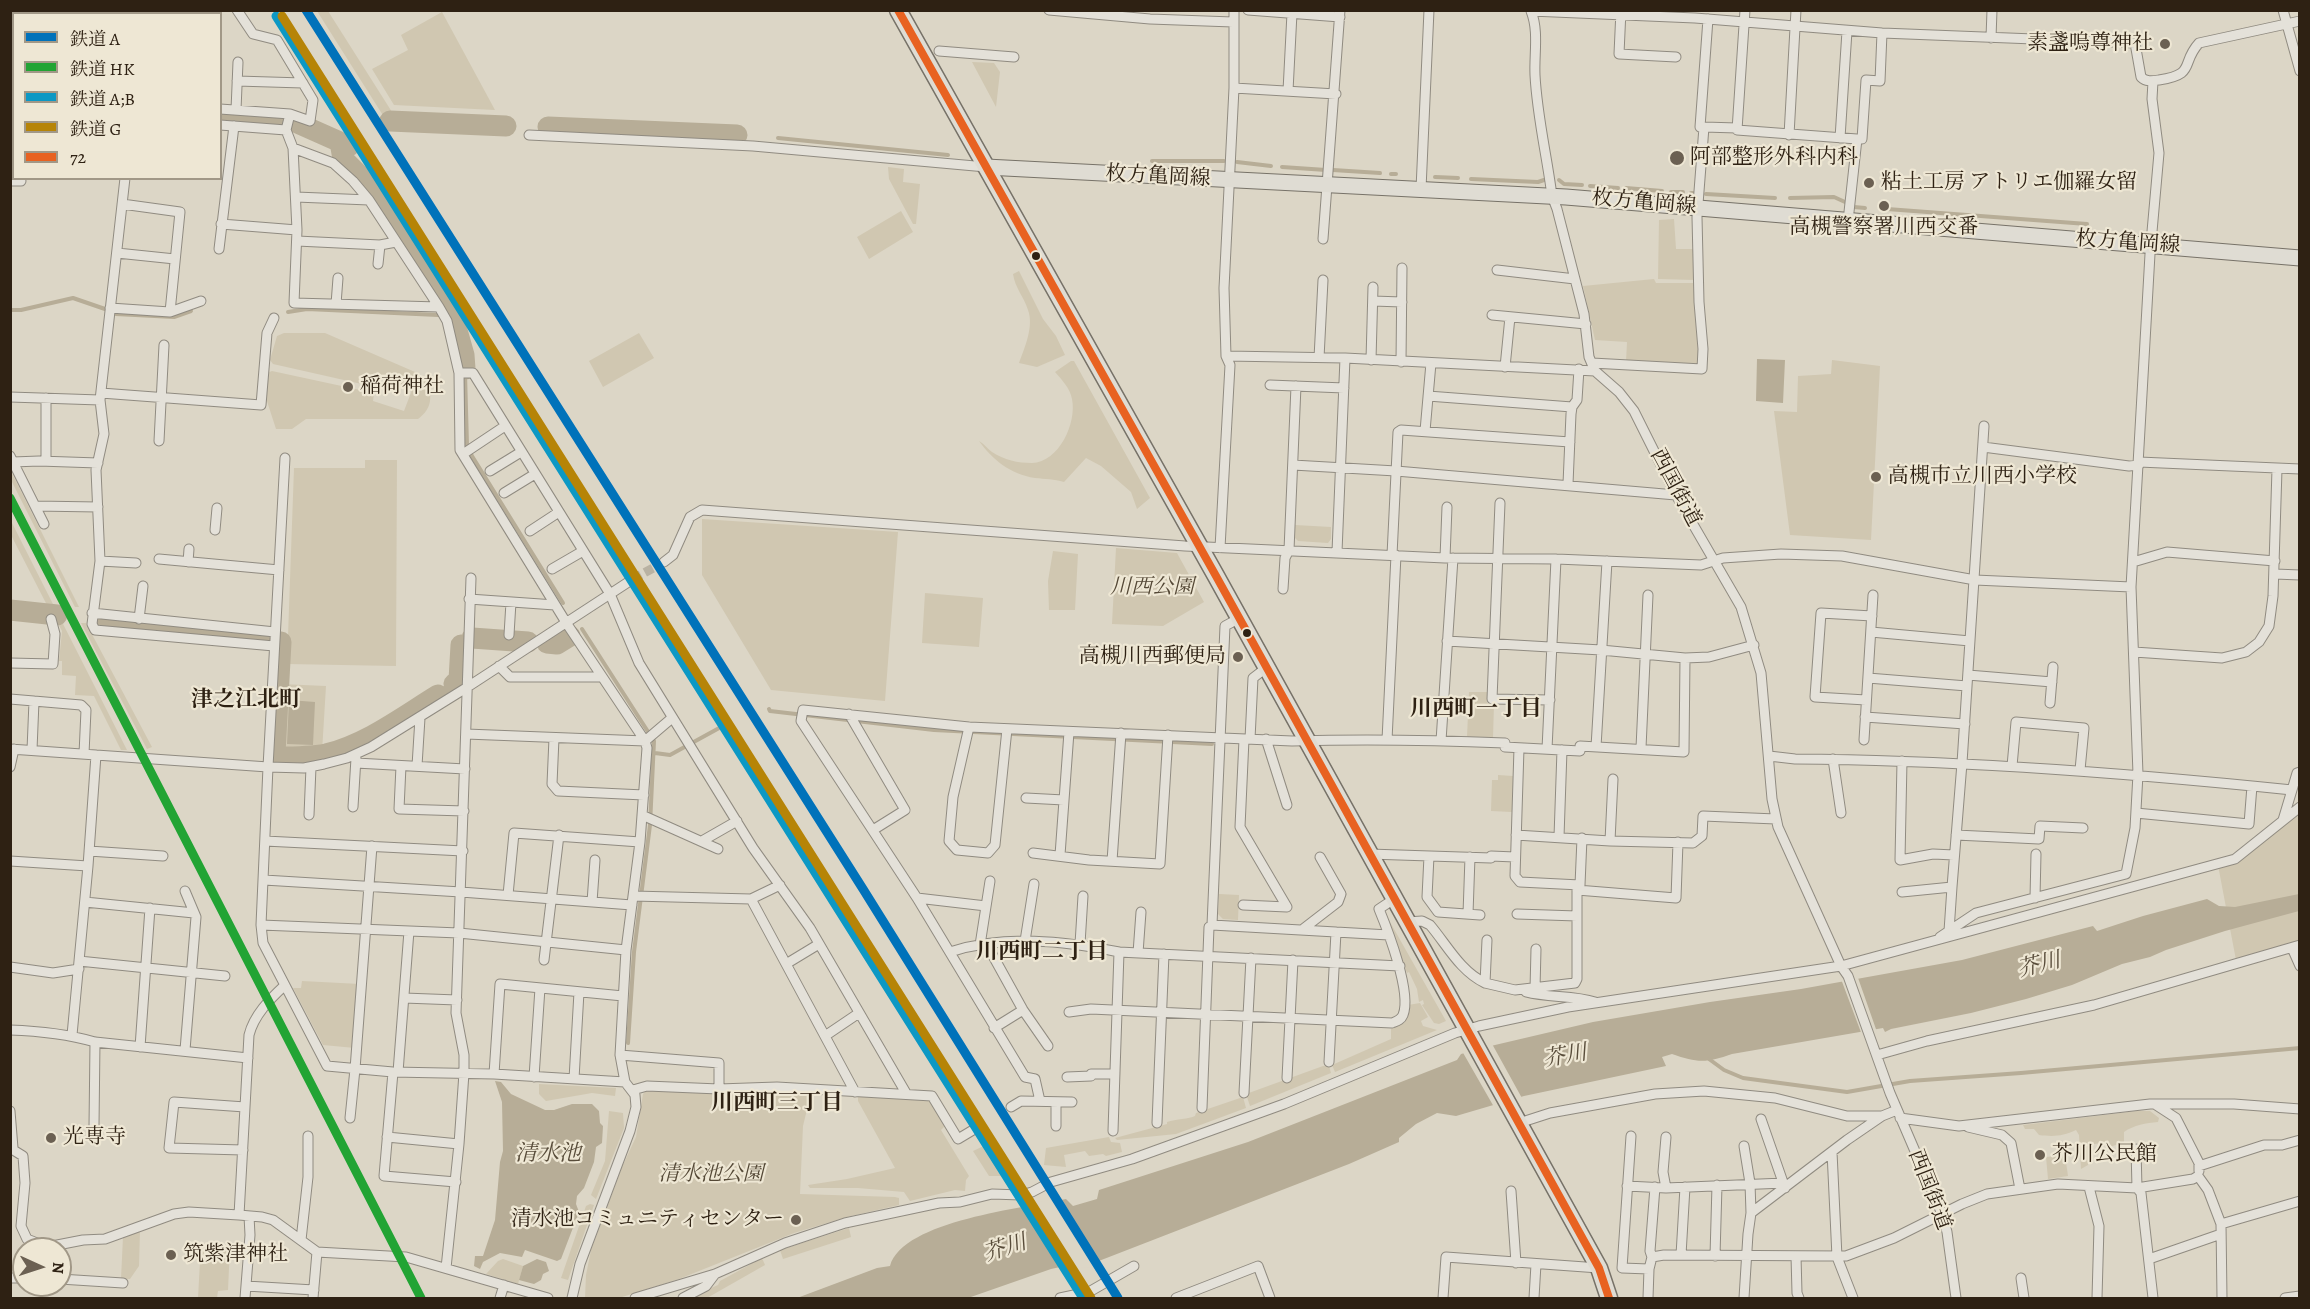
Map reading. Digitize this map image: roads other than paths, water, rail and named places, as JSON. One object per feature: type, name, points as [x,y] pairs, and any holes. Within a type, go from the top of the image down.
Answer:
[{"type":"highway","points":[[898,10],[1517,1118],[1599,1268],[1609,1299]]},
{"type":"main road","name":"枚方亀岡線","points":[[986,167],[1552,196],[2300,258]]},
{"type":"street","points":[[232,118],[310,121],[313,100],[277,40],[253,34],[237,10]]},
{"type":"street","points":[[1049,10],[1233,22]]},
{"type":"street","points":[[1220,548],[1230,365],[1226,356],[1224,288],[1234,88],[1234,10]]},
{"type":"street","points":[[1248,10],[1340,14],[1336,94],[1323,239]]},
{"type":"street","points":[[1421,189],[1429,10]]},
{"type":"street","points":[[1593,367],[1586,324],[1552,196],[1535,74],[1536,22],[1531,10],[1695,14],[1708,19],[1847,31],[2135,43],[2141,77],[2153,81],[2181,74],[2199,43],[2300,21]]},
{"type":"street","points":[[1737,128],[1745,10]]},
{"type":"street","points":[[1789,135],[1796,10]]},
{"type":"street","points":[[1991,38],[1992,10]]},
{"type":"street","points":[[2283,10],[2300,71]]},
{"type":"street","points":[[1621,12],[1618,54],[1676,57]]},
{"type":"street","points":[[1288,90],[1292,13]]},
{"type":"street","points":[[1708,19],[1701,127],[1737,128],[1737,130],[1789,135],[1862,139],[1866,80],[1880,81],[1882,33]]},
{"type":"street","points":[[1840,138],[1847,31]]},
{"type":"street","points":[[939,51],[1014,57]]},
{"type":"street","points":[[219,249],[238,62]]},
{"type":"street","points":[[237,81],[303,83]]},
{"type":"street","points":[[1934,941],[1976,914],[2126,874],[2135,828],[2138,774],[2131,587],[2151,245],[2159,153],[2152,99],[2153,81]]},
{"type":"street","points":[[1234,88],[1336,94]]},
{"type":"street","points":[[232,118],[288,121]]},
{"type":"street","points":[[288,121],[293,148],[296,197],[297,241],[294,303],[439,307]]},
{"type":"street","points":[[1226,356],[1345,358],[1504,367],[1702,369],[1698,208],[1704,127]]},
{"type":"street","points":[[529,135],[753,146],[986,167]]},
{"type":"street","points":[[1848,220],[1857,139]]},
{"type":"street","points":[[293,148],[333,163],[369,200],[439,307],[447,321],[459,373],[460,450],[567,624],[645,741],[647,748],[637,898],[626,950],[620,1056],[625,1082],[633,1090],[636,1101],[633,1124],[580,1264],[572,1299]]},
{"type":"street","points":[[125,180],[100,396],[104,434],[98,463],[100,561],[92,624],[95,630],[274,646]]},
{"type":"street","points":[[10,181],[21,181]]},
{"type":"street","points":[[296,197],[369,200]]},
{"type":"street","points":[[122,204],[180,212],[170,312]]},
{"type":"street","points":[[221,224],[297,230]]},
{"type":"street","points":[[297,241],[380,245],[396,242]]},
{"type":"street","points":[[378,264],[380,245]]},
{"type":"street","points":[[117,253],[175,259]]},
{"type":"street","points":[[1401,362],[1402,268]]},
{"type":"street","points":[[1497,270],[1575,279]]},
{"type":"street","points":[[336,304],[338,278]]},
{"type":"street","points":[[1319,358],[1323,279]]},
{"type":"street","points":[[1371,360],[1373,287]]},
{"type":"street","points":[[110,308],[170,312],[201,301]]},
{"type":"street","points":[[1373,301],[1402,302]]},
{"type":"street","points":[[1492,315],[1586,324]]},
{"type":"street","points":[[1504,367],[1510,316]]},
{"type":"street","points":[[10,397],[160,397],[261,405],[267,333],[274,318]]},
{"type":"street","points":[[159,441],[164,345]]},
{"type":"street","points":[[1337,552],[1345,358]]},
{"type":"street","points":[[1425,431],[1431,363]]},
{"type":"street","name":"西国街道","points":[[1593,367],[1619,392],[1634,411],[1676,495],[1741,607],[1761,673],[1776,819],[1841,966],[1848,976],[1899,1114],[1942,1214],[1947,1232],[1956,1299]]},
{"type":"street","points":[[1568,484],[1572,407],[1577,400],[1579,369]]},
{"type":"street","points":[[459,373],[473,373],[610,594],[639,663],[672,718],[736,821],[819,944],[906,1093]]},
{"type":"street","points":[[1270,385],[1344,388]]},
{"type":"street","points":[[1283,589],[1285,558],[1289,550],[1296,386]]},
{"type":"street","points":[[1428,396],[1572,407]]},
{"type":"street","points":[[46,398],[44,440],[46,461]]},
{"type":"street","points":[[463,454],[505,426]]},
{"type":"street","points":[[1949,932],[1984,426]]},
{"type":"street","points":[[1387,740],[1398,432],[1401,430],[1425,431],[1570,442]]},
{"type":"street","points":[[1983,447],[2129,466],[2139,464],[2300,469]]},
{"type":"street","points":[[490,471],[522,452]]},
{"type":"street","points":[[285,458],[261,925],[263,943],[327,1066],[395,1072],[494,1074],[625,1082]]},
{"type":"street","points":[[44,524],[12,459],[98,463]]},
{"type":"street","points":[[1293,465],[1568,484],[1676,495]]},
{"type":"street","points":[[2134,652],[2222,658],[2246,652],[2259,642],[2270,626],[2275,561],[2277,469]]},
{"type":"street","points":[[504,493],[535,474]]},
{"type":"street","points":[[1500,503],[1492,699],[1550,700]]},
{"type":"street","points":[[35,506],[98,507]]},
{"type":"street","points":[[1441,741],[1447,641],[1448,507]]},
{"type":"street","points":[[215,530],[217,508]]},
{"type":"street","points":[[664,562],[673,555],[690,517],[702,510],[1199,547],[1449,558],[1556,559],[1701,565],[1715,561],[1781,554],[1842,556],[1975,580],[2131,587]]},
{"type":"street","points":[[530,531],[559,512]]},
{"type":"street","points":[[188,562],[189,549]]},
{"type":"street","points":[[552,569],[583,551]]},
{"type":"street","points":[[2133,562],[2167,552],[2275,561]]},
{"type":"street","points":[[159,559],[279,570]]},
{"type":"street","points":[[1548,749],[1556,559]]},
{"type":"street","points":[[100,561],[136,563]]},
{"type":"street","points":[[1596,747],[1607,561]]},
{"type":"street","points":[[2274,574],[2300,575]]},
{"type":"street","points":[[446,1268],[456,1182],[464,1073],[464,1055],[456,1013],[471,578]]},
{"type":"street","points":[[356,759],[633,579]]},
{"type":"street","points":[[139,619],[142,586]]},
{"type":"street","points":[[1641,748],[1648,595]]},
{"type":"street","points":[[1864,740],[1873,595]]},
{"type":"street","points":[[470,600],[555,605]]},
{"type":"street","points":[[509,635],[511,602]]},
{"type":"street","points":[[1866,700],[1815,698],[1821,613],[1872,616]]},
{"type":"street","points":[[92,614],[275,632]]},
{"type":"street","points":[[1202,1108],[1225,626],[1238,619]]},
{"type":"street","points":[[10,663],[53,664],[55,634],[51,620]]},
{"type":"street","points":[[184,638],[185,623]]},
{"type":"street","points":[[1871,632],[1970,641]]},
{"type":"street","points":[[1447,641],[1601,650],[1685,658],[1709,657],[1754,645]]},
{"type":"street","points":[[1040,1101],[1035,1079],[1025,1077],[917,898],[801,721],[803,710],[969,727],[1121,733],[1168,739],[1220,737],[1306,741],[1441,741],[1505,743],[1505,747],[1580,751],[1580,746],[1684,752],[1685,658]]},
{"type":"street","points":[[499,666],[510,677],[602,677]]},
{"type":"street","points":[[2050,703],[2053,667]]},
{"type":"street","points":[[1243,905],[1287,907],[1240,827],[1253,678],[1266,668]]},
{"type":"street","points":[[1968,675],[2052,681]]},
{"type":"street","points":[[1868,678],[1967,686]]},
{"type":"street","points":[[10,699],[81,705],[86,710],[84,754]]},
{"type":"street","points":[[32,750],[34,701]]},
{"type":"street","points":[[849,714],[905,810],[873,830]]},
{"type":"street","points":[[1865,717],[1965,724]]},
{"type":"street","points":[[417,766],[420,718]]},
{"type":"street","points":[[466,734],[645,741],[672,718]]},
{"type":"street","points":[[2012,766],[2016,722],[2084,728],[2080,770]]},
{"type":"street","points":[[969,727],[953,797],[949,841],[957,850],[988,853],[995,845],[1007,729]]},
{"type":"street","points":[[1060,855],[1069,732]]},
{"type":"street","points":[[1112,861],[1121,733]]},
{"type":"street","points":[[554,738],[552,784],[558,791],[644,795]]},
{"type":"street","points":[[1033,853],[1160,864],[1168,739]]},
{"type":"street","points":[[1266,739],[1287,805]]},
{"type":"street","points":[[1519,748],[1515,876],[1520,882],[1676,898],[1678,842]]},
{"type":"street","points":[[10,767],[12,749],[268,767],[311,766],[347,758],[401,766],[465,769]]},
{"type":"street","points":[[1559,837],[1562,750]]},
{"type":"street","points":[[72,1035],[96,755]]},
{"type":"street","points":[[1769,756],[2080,770],[2292,790]]},
{"type":"street","points":[[353,807],[356,759]]},
{"type":"street","points":[[1833,759],[1841,813]]},
{"type":"street","points":[[1902,761],[1900,860],[1933,854],[1954,855]]},
{"type":"street","points":[[309,815],[311,766]]},
{"type":"street","points":[[401,766],[399,809],[464,811]]},
{"type":"street","points":[[2283,820],[2297,773],[2300,772]]},
{"type":"street","points":[[1611,841],[1613,779]]},
{"type":"street","points":[[2136,813],[2249,824],[2252,786]]},
{"type":"street","points":[[1026,798],[1064,800]]},
{"type":"street","points":[[635,1299],[715,1274],[785,1243],[845,1223],[992,1194],[1021,1195],[1032,1192],[1073,1174],[1132,1159],[1208,1133],[1469,1033],[1597,1002],[1841,966],[2235,859],[2300,807]]},
{"type":"street","points":[[642,815],[718,849]]},
{"type":"street","points":[[1516,835],[1694,843],[1702,836],[1703,816],[1776,819]]},
{"type":"street","points":[[702,841],[736,821]]},
{"type":"street","points":[[1956,835],[2039,839],[2040,826],[2083,828]]},
{"type":"street","points":[[508,895],[514,833],[640,842]]},
{"type":"street","points":[[544,960],[559,836]]},
{"type":"street","points":[[1515,990],[1575,983],[1577,979],[1578,887],[1582,838]]},
{"type":"street","points":[[265,841],[462,851]]},
{"type":"street","points":[[350,1118],[372,846]]},
{"type":"street","points":[[89,851],[164,856]]},
{"type":"street","points":[[1369,854],[1515,856]]},
{"type":"street","points":[[2035,898],[2036,854]]},
{"type":"street","points":[[1429,856],[1427,897],[1438,912],[1480,915]]},
{"type":"street","points":[[1303,928],[1338,902],[1341,894],[1320,857]]},
{"type":"street","points":[[1468,914],[1470,857]]},
{"type":"street","points":[[592,902],[595,860]]},
{"type":"street","points":[[10,861],[88,866]]},
{"type":"street","points":[[264,880],[592,902],[637,898],[751,899],[780,885]]},
{"type":"street","points":[[990,881],[984,945],[1023,1010],[1048,1046]]},
{"type":"street","points":[[1025,941],[1034,884]]},
{"type":"street","points":[[1902,892],[1952,887]]},
{"type":"street","points":[[185,891],[196,917],[185,1050]]},
{"type":"street","points":[[1080,945],[1083,896]]},
{"type":"street","points":[[917,898],[986,906]]},
{"type":"street","points":[[751,899],[855,1092]]},
{"type":"street","points":[[1070,1012],[1091,1009],[1392,1023],[1399,1021],[1404,1013],[1400,966],[1379,909],[1394,899]]},
{"type":"street","points":[[85,902],[194,912]]},
{"type":"street","points":[[140,1047],[150,908]]},
{"type":"street","points":[[1138,953],[1141,912]]},
{"type":"street","points":[[1326,912],[1334,931],[1335,962],[1329,1062]]},
{"type":"street","points":[[1517,914],[1577,916]]},
{"type":"street","points":[[1407,922],[1422,921],[1430,925],[1462,967],[1485,983],[1539,995],[1581,997],[1597,1002]]},
{"type":"street","points":[[261,925],[459,933],[626,950]]},
{"type":"street","points":[[1212,925],[1303,928],[1389,935]]},
{"type":"street","points":[[409,931],[404,998],[384,1176],[456,1182]]},
{"type":"street","points":[[1485,983],[1487,940]]},
{"type":"street","points":[[950,952],[984,945],[1025,941],[1080,945],[1119,952],[1400,966]]},
{"type":"street","points":[[786,964],[819,944]]},
{"type":"street","points":[[1877,1055],[1928,1041],[2094,1005],[2296,946],[2300,966]]},
{"type":"street","points":[[1535,989],[1536,949]]},
{"type":"street","points":[[1113,1131],[1119,952]]},
{"type":"street","points":[[1157,1123],[1164,954]]},
{"type":"street","points":[[1244,1094],[1251,958]]},
{"type":"street","points":[[1287,1078],[1293,960]]},
{"type":"street","points":[[10,967],[53,973],[79,965],[225,976]]},
{"type":"street","points":[[494,1074],[500,984],[623,996]]},
{"type":"street","points":[[245,1299],[250,1235],[244,1216],[243,1150],[252,1024],[284,986]]},
{"type":"street","points":[[534,1077],[540,988]]},
{"type":"street","points":[[574,1079],[579,992]]},
{"type":"street","points":[[404,998],[457,1000]]},
{"type":"street","points":[[994,1028],[1023,1010]]},
{"type":"street","points":[[825,1036],[859,1013]]},
{"type":"street","points":[[10,1030],[72,1035],[95,1042],[248,1058]]},
{"type":"street","points":[[94,1126],[95,1042]]},
{"type":"street","points":[[620,1056],[719,1063],[719,1089]]},
{"type":"street","points":[[1067,1077],[1115,1074]]},
{"type":"street","points":[[633,1090],[647,1086],[719,1089],[777,1087],[932,1096],[958,1139],[973,1130]]},
{"type":"street","points":[[1517,1118],[1655,1094],[1704,1091],[1775,1098],[1847,1116],[1899,1114],[2002,1135],[2013,1150],[2020,1189]]},
{"type":"street","points":[[1011,1107],[1021,1101],[1072,1102]]},
{"type":"street","points":[[243,1150],[169,1148],[174,1102],[245,1107]]},
{"type":"street","points":[[1056,1102],[1056,1126]]},
{"type":"street","points":[[1959,1126],[2155,1105],[2234,1104],[2300,1109]]},
{"type":"street","points":[[2155,1105],[2176,1118],[2208,1190],[2221,1229],[2222,1299]]},
{"type":"street","points":[[10,1111],[12,1148],[22,1156],[25,1183],[21,1226],[26,1237]]},
{"type":"street","points":[[1752,1214],[1785,1186],[1882,1116]]},
{"type":"street","points":[[1761,1119],[1785,1186]]},
{"type":"street","points":[[301,1240],[308,1177],[308,1136]]},
{"type":"street","points":[[1631,1136],[1622,1268],[1649,1269]]},
{"type":"street","points":[[387,1137],[459,1144]]},
{"type":"street","points":[[1666,1137],[1663,1172],[1666,1188]]},
{"type":"street","points":[[1652,1257],[1681,1255],[1846,1256],[1894,1238],[1987,1194],[2058,1184],[2137,1188],[2193,1179],[2199,1171],[2264,1145],[2282,1145],[2300,1140]]},
{"type":"street","points":[[1744,1146],[1752,1214],[1746,1256],[1744,1299]]},
{"type":"street","points":[[2136,1149],[2137,1188],[2141,1193],[2153,1299]]},
{"type":"street","points":[[1832,1152],[1837,1257],[1853,1299]]},
{"type":"street","points":[[1627,1186],[1666,1188],[1750,1183],[1785,1186]]},
{"type":"street","points":[[1715,1256],[1717,1185]]},
{"type":"street","points":[[1648,1299],[1655,1187]]},
{"type":"street","points":[[1681,1255],[1685,1187]]},
{"type":"street","points":[[2089,1187],[2099,1226],[2097,1299]]},
{"type":"street","points":[[1510,1191],[1516,1263]]},
{"type":"street","points":[[2149,1259],[2221,1229],[2300,1201]]},
{"type":"street","points":[[72,1242],[105,1239],[174,1214],[189,1212],[244,1216],[273,1220],[317,1252],[406,1257],[548,1299]]},
{"type":"street","points":[[246,1286],[314,1294],[317,1252]]},
{"type":"street","points":[[1796,1256],[1799,1299]]},
{"type":"street","points":[[1442,1298],[1446,1257],[1599,1268]]},
{"type":"street","points":[[1534,1299],[1536,1264]]},
{"type":"street","points":[[1060,1299],[1074,1295],[1082,1296],[1134,1266]]},
{"type":"street","points":[[1176,1299],[1258,1266],[1270,1299]]},
{"type":"street","points":[[683,1299],[706,1286],[715,1274]]},
{"type":"street","points":[[2020,1278],[2024,1299]]},
{"type":"street","points":[[72,1280],[123,1283]]},
{"type":"street","points":[[500,1299],[504,1285]]},
{"type":"street","points":[[2285,1299],[2300,1296]]},
{"type":"water","points":[[1757,359],[1785,360],[1783,403],[1756,401]]},
{"type":"water","points":[[289,700],[315,702],[313,745],[287,744]]},
{"type":"water","name":"芥川","points":[[2299,894],[2299,911],[2225,931],[2150,957],[2122,964],[2072,985],[1971,1013],[1885,1032],[1883,1028],[1709,1060],[1688,1059],[1672,1054],[1662,1057],[1666,1066],[1524,1096],[1456,1116],[1437,1113],[1416,1124],[1399,1138],[1399,1142],[1349,1164],[1091,1264],[1074,1264],[1051,1269],[968,1298],[797,1298],[877,1268],[890,1266],[900,1250],[917,1237],[941,1227],[996,1212],[1066,1199],[1073,1206],[1097,1199],[1099,1190],[1248,1142],[1457,1060],[1461,1054],[1593,1022],[1801,989],[1962,960],[2093,926],[2097,931],[2207,899],[2219,906],[2235,907]]},
{"type":"water","name":"清水池","points":[[495,1081],[501,1082],[511,1094],[545,1110],[554,1110],[572,1104],[592,1104],[599,1111],[600,1123],[603,1126],[602,1143],[596,1147],[594,1162],[584,1188],[577,1196],[576,1204],[579,1212],[561,1259],[557,1261],[525,1250],[522,1257],[500,1253],[483,1262],[480,1269],[474,1266],[475,1256],[483,1256],[495,1220],[503,1151],[502,1102]]},
{"type":"water","points":[[537,1259],[546,1262],[549,1271],[534,1284],[519,1280],[523,1266]]},
{"type":"waterway","points":[[222,115],[295,122],[349,146]]},
{"type":"waterway","points":[[390,121],[506,126]]},
{"type":"waterway","points":[[548,127],[737,135]]},
{"type":"waterway","points":[[778,138],[948,155]]},
{"type":"waterway","points":[[340,142],[343,159],[369,185],[453,316],[464,355],[465,369]]},
{"type":"waterway","points":[[1152,161],[1224,161]]},
{"type":"waterway","points":[[1237,162],[1271,166]]},
{"type":"waterway","points":[[1282,167],[1326,170]]},
{"type":"waterway","points":[[1333,170],[1380,173]]},
{"type":"waterway","points":[[1391,174],[1396,174]]},
{"type":"waterway","points":[[1435,177],[1458,178]]},
{"type":"waterway","points":[[1471,179],[1538,182],[1544,180]]},
{"type":"waterway","points":[[1559,180],[1564,184],[1582,185]]},
{"type":"waterway","points":[[1590,186],[1618,188]]},
{"type":"waterway","points":[[1626,188],[1662,191]]},
{"type":"waterway","points":[[1671,192],[1683,192]]},
{"type":"waterway","points":[[1706,194],[1775,198]]},
{"type":"waterway","points":[[1790,198],[1834,197],[1845,202]]},
{"type":"waterway","points":[[1854,207],[1865,208]]},
{"type":"waterway","points":[[1887,209],[2087,224]]},
{"type":"waterway","points":[[10,310],[21,310],[73,298],[105,309]]},
{"type":"waterway","points":[[288,312],[307,309],[438,315]]},
{"type":"waterway","points":[[116,314],[174,317],[191,311]]},
{"type":"waterway","points":[[465,373],[467,445],[563,603]]},
{"type":"waterway","points":[[10,610],[57,615]]},
{"type":"waterway","points":[[99,622],[175,628]]},
{"type":"waterway","points":[[582,629],[654,741],[650,825],[634,952],[628,1043]]},
{"type":"waterway","points":[[192,630],[269,637]]},
{"type":"waterway","points":[[547,643],[557,644],[570,636]]},
{"type":"waterway","points":[[472,638],[528,642]]},
{"type":"waterway","points":[[281,642],[275,753],[279,757],[326,754],[356,744],[438,695]]},
{"type":"waterway","points":[[454,684],[459,680],[461,645]]},
{"type":"waterway","points":[[769,709],[770,711],[934,730],[1212,744]]},
{"type":"waterway","points":[[655,753],[670,755],[721,727]]},
{"type":"waterway","points":[[1709,1059],[1724,1070],[1743,1078],[1847,1092],[1910,1081],[2300,1048]]},
{"type":"tunnel","points":[[633,579],[664,562]]},
{"type":"rail line","name":"A","points":[[306,10],[863,889],[1118,1298]]},
{"type":"rail line","name":"A;B","points":[[276,16],[1083,1298]]},
{"type":"rail line","name":"G","points":[[282,16],[1091,1298]]},
{"type":"rail line","name":"HK","points":[[10,498],[421,1298]]},
{"type":"place","name":"素盞嗚尊神社","points":[[2165,44]]},
{"type":"place","name":"阿部整形外科内科","points":[[1677,158]]},
{"type":"place","name":"粘土工房 アトリエ伽羅女留","points":[[1869,183]]},
{"type":"place","name":"高槻警察署川西交番","points":[[1884,206]]},
{"type":"place","name":"稲荷神社","points":[[348,387]]},
{"type":"place","name":"高槻市立川西小学校","points":[[1876,477]]},
{"type":"place","name":"高槻川西郵便局","points":[[1238,657]]},
{"type":"place","name":"光専寺","points":[[51,1138]]},
{"type":"place","name":"芥川公民館","points":[[2040,1155]]},
{"type":"place","name":"清水池コミュニティセンター","points":[[796,1220]]},
{"type":"place","name":"筑紫津神社","points":[[171,1255]]},
{"type":"district","name":"津之江北町","points":[[246,701]]},
{"type":"district","name":"川西町一丁目","points":[[1476,710]]},
{"type":"district","name":"川西町二丁目","points":[[1042,953]]},
{"type":"district","name":"川西町三丁目","points":[[777,1104]]},
{"type":"park label","name":"川西公園","points":[[1152,588]]},
{"type":"park label","name":"清水池公園","points":[[711,1175]]}]
